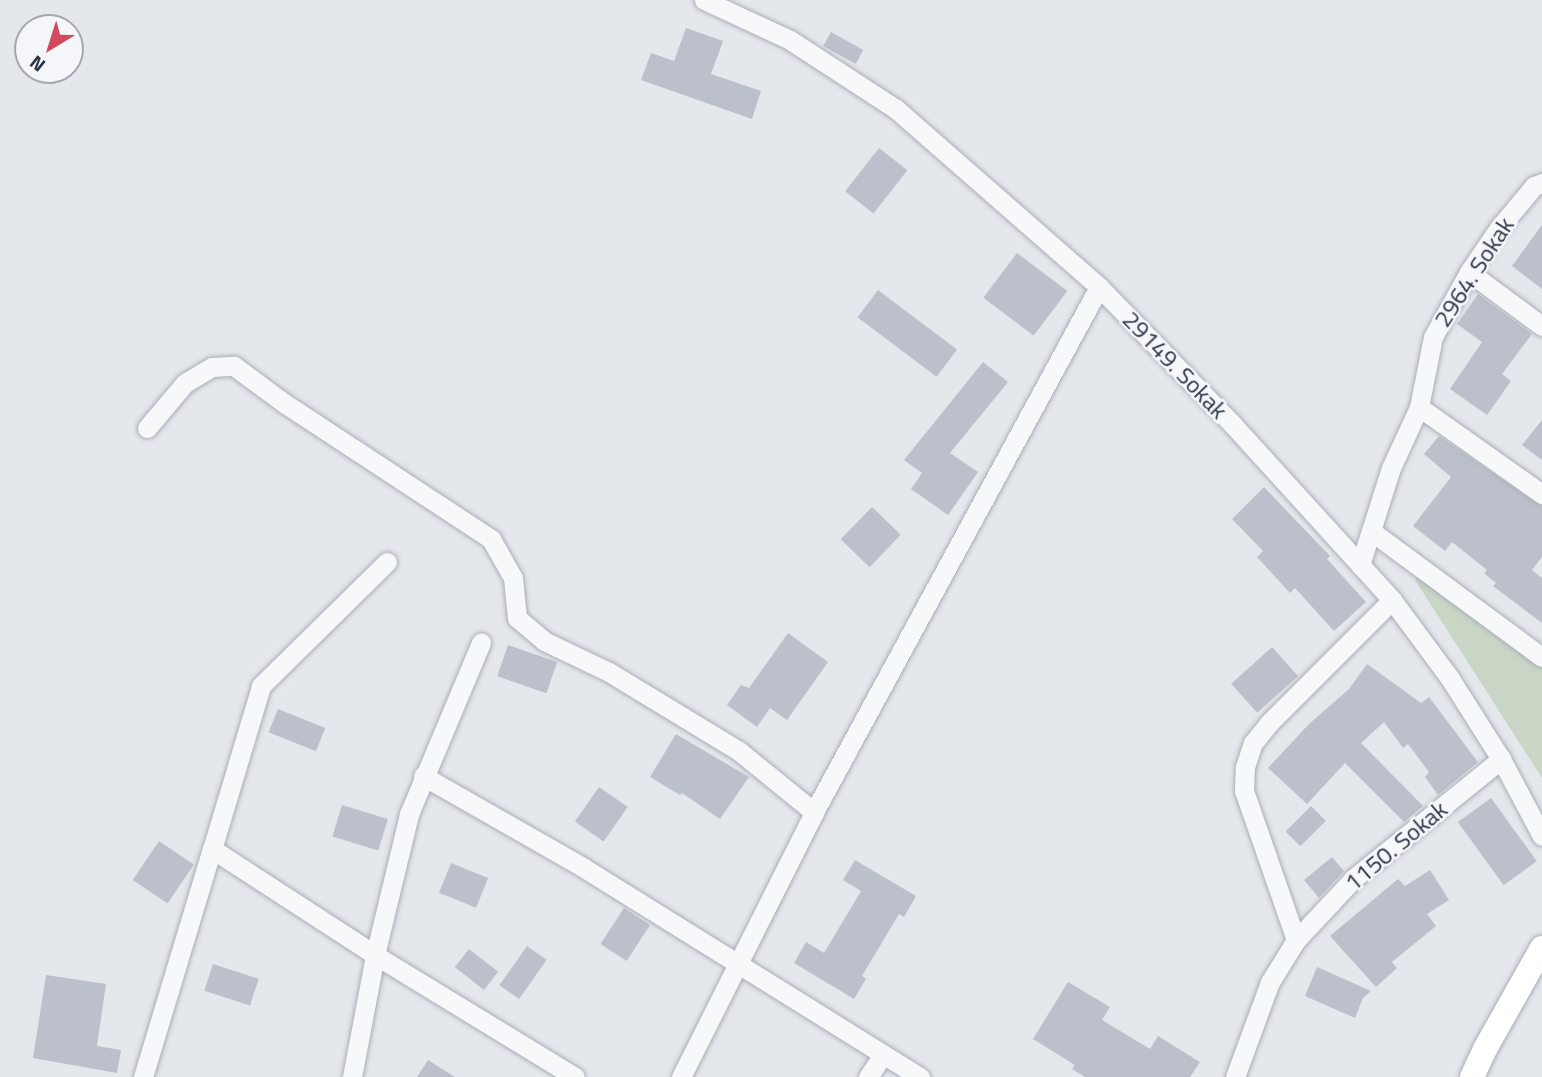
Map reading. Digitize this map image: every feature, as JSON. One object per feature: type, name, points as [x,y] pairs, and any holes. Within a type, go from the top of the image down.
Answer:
[{"type":"main road","points":[[1472,1077],[1542,948]]},
{"type":"street","name":"29149. Sokak","points":[[704,0],[790,40],[887,102],[1099,287],[1233,425],[1392,600],[1450,677],[1501,759],[1542,836]]},
{"type":"street","name":"2964. Sokak","points":[[1360,565],[1391,468],[1419,407],[1433,337],[1469,272],[1499,228],[1534,186],[1542,183]]},
{"type":"street","points":[[1469,272],[1542,326]]},
{"type":"street","points":[[681,1077],[741,963],[814,812],[1099,287]]},
{"type":"street","points":[[147,428],[185,383],[212,367],[234,366],[284,403],[491,539],[513,578],[517,618],[544,641],[609,672],[739,751],[814,812]]},
{"type":"street","points":[[1419,407],[1542,494]]},
{"type":"street","points":[[1371,531],[1542,657]]},
{"type":"street","points":[[143,1077],[261,686],[387,562]]},
{"type":"street","points":[[1296,940],[1244,791],[1245,767],[1253,743],[1269,723],[1392,600]]},
{"type":"street","points":[[352,1077],[375,955],[409,814],[481,643]]},
{"type":"street","name":"1150. Sokak","points":[[1235,1077],[1270,982],[1296,940],[1353,879],[1501,759]]},
{"type":"street","points":[[423,776],[584,868],[741,963],[920,1077]]},
{"type":"street","points":[[212,849],[375,955],[575,1077]]},
{"type":"street","points":[[868,1077],[883,1055]]},
{"type":"green space","points":[[1419,576],[1542,668],[1542,778],[1415,580]]},
{"type":"building","points":[[686,28],[723,41],[711,74],[761,91],[752,119],[641,80],[651,53],[674,61]]},
{"type":"building","points":[[831,32],[863,50],[856,64],[823,46]]},
{"type":"building","points":[[879,148],[907,170],[874,214],[845,191]]},
{"type":"building","points":[[1542,225],[1542,289],[1512,266]]},
{"type":"building","points":[[1017,253],[1067,291],[1034,336],[983,298]]},
{"type":"building","points":[[878,290],[957,350],[937,377],[858,317]]},
{"type":"building","points":[[1478,294],[1532,334],[1502,374],[1511,381],[1487,415],[1450,389],[1482,342],[1457,324]]},
{"type":"building","points":[[983,362],[1008,382],[950,453],[978,472],[948,515],[911,489],[922,473],[904,460]]},
{"type":"building","points":[[1542,420],[1542,460],[1522,445]]},
{"type":"building","points":[[1439,436],[1542,506],[1542,557],[1532,570],[1542,578],[1542,623],[1493,586],[1496,583],[1484,573],[1487,570],[1452,542],[1445,551],[1413,526],[1451,477],[1424,454]]},
{"type":"building","points":[[1264,487],[1330,556],[1327,559],[1366,602],[1334,631],[1295,588],[1290,593],[1257,557],[1263,551],[1232,519]]},
{"type":"building","points":[[872,507],[901,535],[870,567],[841,539]]},
{"type":"building","points":[[788,633],[828,662],[787,720],[770,708],[757,727],[727,705],[741,685],[749,688]]},
{"type":"building","points":[[508,645],[557,662],[546,693],[497,676]]},
{"type":"building","points":[[1272,647],[1298,676],[1257,713],[1231,684]]},
{"type":"building","points":[[1367,664],[1421,703],[1429,697],[1478,762],[1438,795],[1425,777],[1429,772],[1408,744],[1403,748],[1384,722],[1361,743],[1423,806],[1404,822],[1345,763],[1307,804],[1268,768],[1309,724],[1349,689]]},
{"type":"building","points":[[278,709],[325,728],[316,751],[269,732]]},
{"type":"building","points":[[676,734],[749,777],[720,819],[682,793],[680,795],[650,777]]},
{"type":"building","points":[[599,787],[628,807],[604,841],[575,821]]},
{"type":"building","points":[[1491,798],[1537,861],[1504,885],[1458,822]]},
{"type":"building","points":[[342,805],[388,819],[378,851],[332,837]]},
{"type":"building","points":[[1311,806],[1326,821],[1300,846],[1286,831]]},
{"type":"building","points":[[159,841],[194,864],[168,903],[133,880]]},
{"type":"building","points":[[1332,857],[1344,871],[1319,898],[1304,880]]},
{"type":"building","points":[[855,860],[916,896],[904,917],[899,914],[862,976],[866,979],[854,999],[794,963],[806,942],[824,953],[861,891],[843,880]]},
{"type":"building","points":[[451,863],[488,878],[476,908],[439,893]]},
{"type":"building","points":[[1430,870],[1449,900],[1427,914],[1436,926],[1392,962],[1397,968],[1376,987],[1330,936],[1398,879],[1405,886]]},
{"type":"building","points":[[624,908],[650,925],[627,961],[601,944]]},
{"type":"building","points":[[527,946],[547,960],[519,999],[499,985]]},
{"type":"building","points":[[469,949],[498,972],[484,990],[455,967]]},
{"type":"building","points":[[213,964],[259,979],[250,1005],[204,991]]},
{"type":"building","points":[[1317,967],[1371,991],[1363,998],[1355,1018],[1305,996]]},
{"type":"building","points":[[46,975],[106,984],[97,1046],[121,1050],[117,1073],[33,1058]]},
{"type":"building","points":[[1068,982],[1110,1007],[1102,1020],[1150,1049],[1158,1036],[1200,1062],[1190,1077],[1085,1077],[1072,1069],[1075,1065],[1033,1039]]},
{"type":"building","points":[[428,1060],[455,1077],[417,1077]]}]
